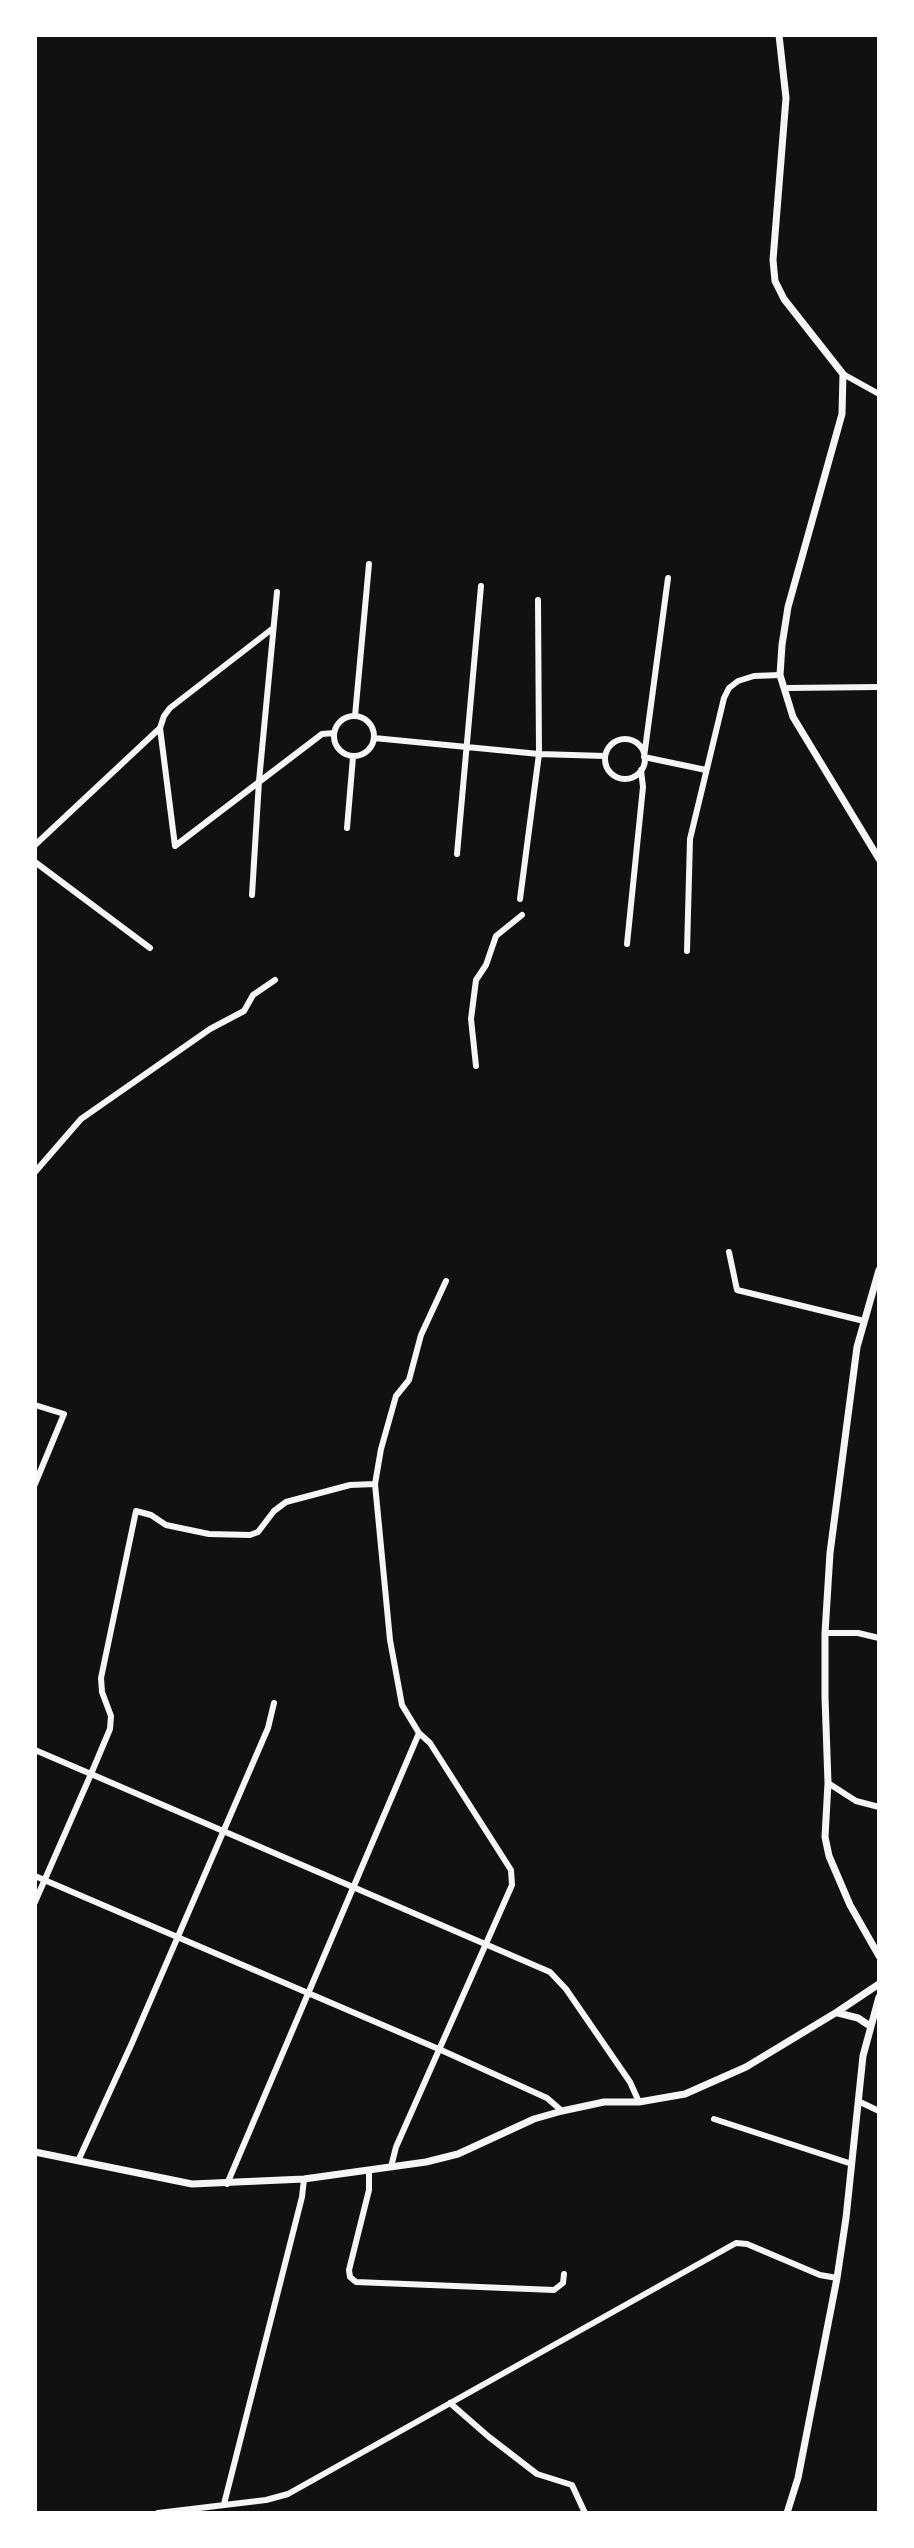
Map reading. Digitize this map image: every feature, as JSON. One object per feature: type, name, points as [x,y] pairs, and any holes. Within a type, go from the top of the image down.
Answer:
[{"type":"street","points":[[779,35],[786,98],[773,260],[775,281],[784,299],[843,374],[879,394]]},
{"type":"street","points":[[843,374],[842,414],[788,607],[780,675],[793,717],[879,859]]},
{"type":"street","points":[[355,716],[369,564]]},
{"type":"street","points":[[626,944],[643,787],[641,770],[668,578]]},
{"type":"street","points":[[457,854],[481,586]]},
{"type":"street","points":[[252,895],[276,592]]},
{"type":"street","points":[[520,899],[539,754],[538,600]]},
{"type":"street","points":[[272,629],[170,708],[164,716],[160,728],[175,846],[322,734],[334,733]]},
{"type":"street","points":[[687,951],[690,839],[724,698],[729,688],[738,681],[754,676],[780,675]]},
{"type":"street","points":[[786,688],[879,687]]},
{"type":"street","points":[[355,716],[369,723],[374,738],[366,752],[353,757],[337,746],[334,733],[341,722],[355,716]]},
{"type":"street","points":[[35,845],[160,728]]},
{"type":"street","points":[[374,738],[539,754],[605,756]]},
{"type":"street","points":[[641,770],[630,778],[617,778],[607,769],[605,756],[611,745],[622,739],[639,746],[644,757]]},
{"type":"street","points":[[346,828],[353,757]]},
{"type":"street","points":[[644,757],[706,770]]},
{"type":"street","points":[[35,862],[150,948]]},
{"type":"street","points":[[476,1066],[471,1019],[476,979],[486,965],[496,936],[522,915]]},
{"type":"street","points":[[35,1172],[81,1119],[210,1029],[244,1011],[253,995],[275,980]]},
{"type":"street","points":[[729,1252],[737,1290],[864,1321]]},
{"type":"street","points":[[879,1270],[857,1347],[832,1541],[825,1633],[824,1697],[828,1783],[825,1838],[829,1856],[850,1905],[879,1956]]},
{"type":"street","points":[[391,2167],[396,2147],[512,1885],[511,1870],[402,1704],[390,1640],[375,1484],[381,1449],[396,1396],[409,1380],[421,1335],[446,1281]]},
{"type":"street","points":[[35,1405],[64,1414],[35,1484]]},
{"type":"street","points":[[35,1902],[110,1729],[111,1716],[102,1692],[101,1678],[136,1511],[151,1515],[166,1525],[209,1534],[250,1535],[258,1532],[274,1511],[286,1502],[350,1485],[375,1484]]},
{"type":"street","points":[[825,1633],[858,1633],[879,1638]]},
{"type":"street","points":[[78,2161],[268,1728],[274,1703]]},
{"type":"street","points":[[227,2183],[419,1733]]},
{"type":"street","points":[[35,1749],[550,1972],[566,1989],[630,2082],[639,2102]]},
{"type":"street","points":[[828,1783],[856,1801],[879,1807]]},
{"type":"street","points":[[35,1876],[441,2050],[547,2098],[562,2110]]},
{"type":"street","points":[[35,2152],[177,2182],[227,2183],[304,2179],[426,2162],[458,2154],[534,2119],[562,2110],[604,2102],[639,2102],[685,2094],[713,2083],[746,2067],[879,1984]]},
{"type":"street","points":[[788,2513],[799,2478],[837,2278],[863,2056],[879,1997]]},
{"type":"street","points":[[837,2012],[852,2015],[870,2026]]},
{"type":"street","points":[[858,2101],[879,2111]]},
{"type":"street","points":[[714,2119],[852,2164]]},
{"type":"street","points":[[369,2171],[369,2190],[349,2270],[350,2277],[356,2282],[554,2290],[563,2283],[564,2274]]},
{"type":"street","points":[[223,2504],[302,2197],[304,2179]]},
{"type":"street","points":[[158,2513],[266,2500],[288,2494],[736,2243],[747,2244],[820,2275],[837,2278]]},
{"type":"street","points":[[450,2403],[537,2474],[572,2485],[584,2513]]}]
